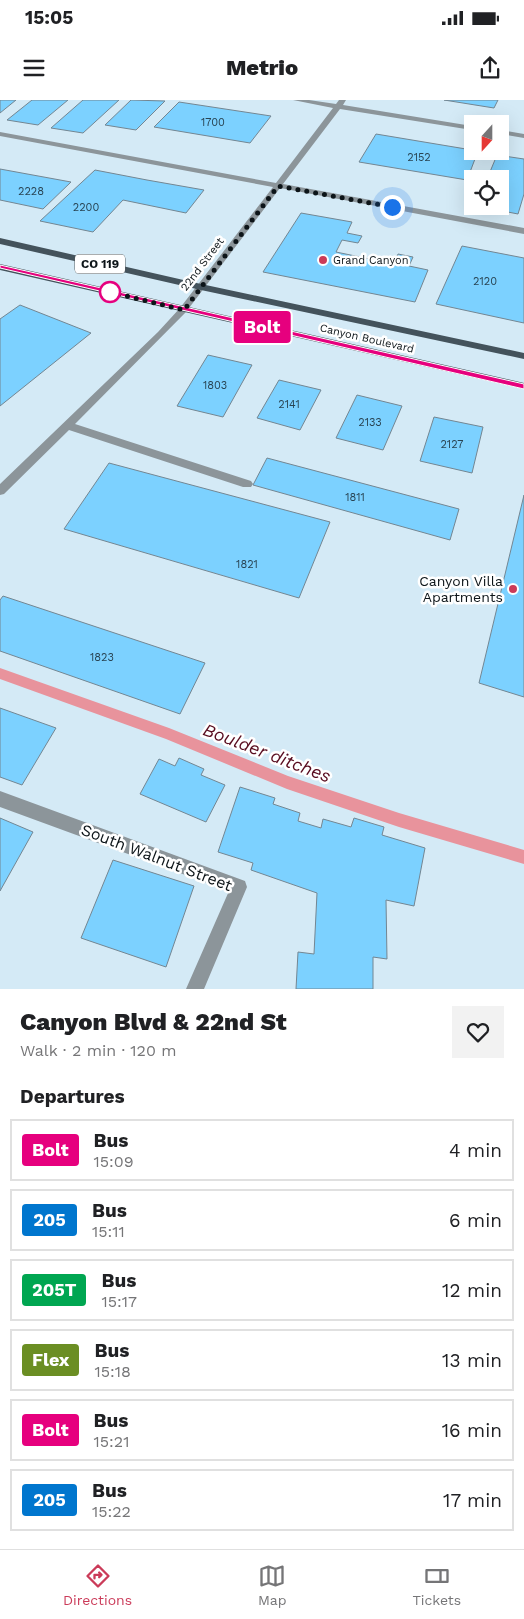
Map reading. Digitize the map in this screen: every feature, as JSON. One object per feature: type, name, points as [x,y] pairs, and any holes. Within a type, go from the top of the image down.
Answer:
[{"type":"main road","name":"Canyon Boulevard","points":[[0,241],[200,287],[524,356]]},
{"type":"main road","name":"Canyon Boulevard","points":[[0,267],[524,386]]},
{"type":"street","points":[[296,100],[341,103],[464,126]]},
{"type":"street","name":"22nd Street","points":[[0,491],[184,310],[341,103]]},
{"type":"street","points":[[0,134],[524,231]]},
{"type":"street","points":[[509,134],[524,136]]},
{"type":"street","points":[[68,425],[247,484]]},
{"type":"street","name":"South Walnut Street","points":[[0,799],[240,887],[195,989]]},
{"type":"building","points":[[0,100],[16,100],[0,113]]},
{"type":"building","points":[[32,100],[68,100],[38,125],[7,120]]},
{"type":"building","points":[[83,100],[119,100],[83,133],[51,128]]},
{"type":"building","points":[[131,100],[165,101],[136,130],[105,125]]},
{"type":"building","points":[[444,100],[498,100],[494,108]]},
{"type":"building","points":[[179,102],[271,116],[250,143],[154,127]]},
{"type":"building","points":[[376,134],[464,149],[464,160],[475,160],[471,170],[464,170],[464,180],[359,162]]},
{"type":"building","points":[[509,157],[524,159],[524,194],[518,214],[509,212],[509,170],[491,170],[495,160],[509,160]]},
{"type":"building","points":[[0,169],[71,182],[43,209],[0,200]]},
{"type":"building","points":[[95,170],[204,190],[186,213],[123,200],[93,232],[40,221]]},
{"type":"building","name":"Grand Canyon","points":[[301,213],[352,222],[347,233],[362,236],[358,243],[342,240],[336,252],[394,264],[398,254],[413,257],[409,266],[428,270],[415,302],[263,272]]},
{"type":"building","points":[[462,246],[524,258],[524,323],[436,304]]},
{"type":"building","points":[[20,305],[91,333],[0,406],[0,319]]},
{"type":"building","points":[[208,355],[252,365],[223,417],[177,406]]},
{"type":"building","points":[[279,380],[321,390],[300,430],[257,418]]},
{"type":"building","points":[[357,395],[402,406],[383,450],[336,438]]},
{"type":"building","points":[[434,417],[483,427],[472,473],[420,461]]},
{"type":"building","points":[[267,458],[459,509],[450,540],[253,485]]},
{"type":"building","points":[[109,463],[330,522],[299,598],[64,529]]},
{"type":"building","name":"Canyon Villa Apartments","points":[[524,495],[524,697],[479,683]]},
{"type":"building","points":[[3,596],[205,663],[180,714],[0,651],[0,600]]},
{"type":"building","points":[[0,708],[56,728],[22,785],[0,777]]},
{"type":"building","points":[[179,758],[204,769],[201,775],[225,785],[206,822],[140,794],[159,759],[175,766]]},
{"type":"building","points":[[240,787],[275,798],[273,804],[300,813],[298,821],[321,828],[323,819],[351,827],[354,818],[384,827],[382,835],[425,848],[414,906],[386,900],[387,959],[373,957],[373,989],[296,989],[298,952],[314,954],[317,893],[251,870],[253,863],[218,852]]},
{"type":"building","points":[[0,818],[33,832],[0,891]]},
{"type":"building","points":[[113,860],[194,886],[166,967],[81,938]]},
{"type":"waterway","name":"Boulder ditches","points":[[0,673],[169,734],[287,782],[399,820],[524,857]]},
{"type":"bus line","name":"Bolt","points":[[0,267],[524,386]]},
{"type":"place","name":"Grand Canyon","points":[[323,260]]},
{"type":"place","name":"Canyon Villa Apartments","points":[[513,589]]},
{"type":"route","points":[[110,292],[184,310],[278,186],[392,207]]}]
